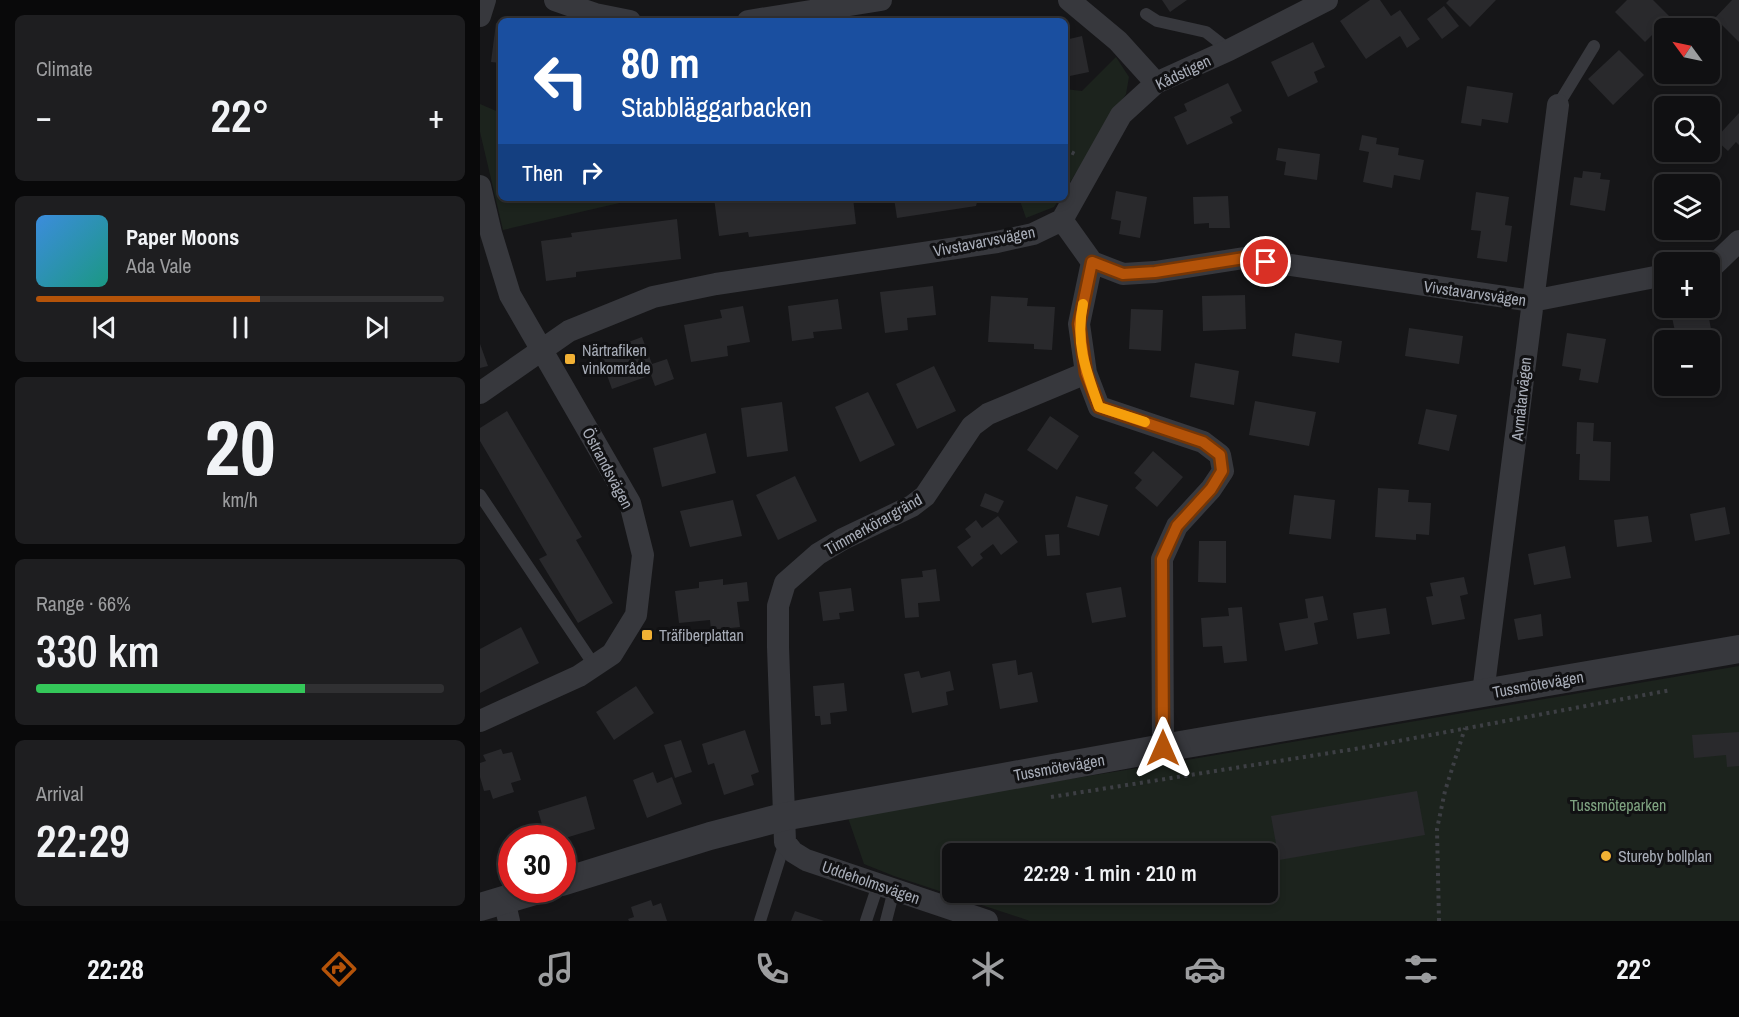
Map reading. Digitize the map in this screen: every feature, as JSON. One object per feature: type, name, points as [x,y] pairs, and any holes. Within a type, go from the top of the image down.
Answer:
[{"type":"street","points":[[480,16],[485,0]]},
{"type":"street","points":[[555,0],[595,14],[615,18]]},
{"type":"street","points":[[767,18],[881,0]]},
{"type":"street","points":[[1069,0],[1118,41],[1156,83]]},
{"type":"street","name":"Kådstigen","points":[[1062,220],[1121,115],[1156,83],[1229,50],[1327,0]]},
{"type":"street","name":"Avmätarvägen","points":[[1483,693],[1558,105]]},
{"type":"street","name":"Östrandsvägen","points":[[480,186],[491,233],[510,295],[630,503],[643,555],[636,615],[612,654],[579,676],[480,721]]},
{"type":"street","points":[[1062,220],[1092,262],[1079,324],[1086,373],[1099,407],[1203,442],[1220,455],[1222,471],[1211,489],[1177,526],[1162,559],[1163,748]]},
{"type":"street","name":"Vivstavarvsvägen","points":[[480,393],[540,349],[569,331],[653,297],[716,284],[997,242],[1033,234],[1062,220]]},
{"type":"street","points":[[1720,259],[1739,241]]},
{"type":"street","name":"Vivstavarvsvägen","points":[[1092,262],[1123,274],[1155,272],[1244,258],[1532,301],[1654,277]]},
{"type":"street","name":"Timmerkörargränd","points":[[784,830],[778,606],[785,583],[818,554],[843,539],[912,506],[926,496],[972,426],[988,414],[1086,373]]},
{"type":"street","name":"Tussmötevägen","points":[[576,878],[710,836],[784,830],[1163,748],[1739,649]]},
{"type":"street","name":"Uddeholmsvägen","points":[[784,830],[793,852],[806,860],[987,921]]},
{"type":"lane","points":[[1146,14],[1157,21],[1206,32],[1229,50]]},
{"type":"lane","points":[[1558,105],[1594,46]]},
{"type":"lane","points":[[480,495],[594,665]]},
{"type":"lane","points":[[760,921],[784,830]]},
{"type":"lane","points":[[866,921],[886,888]]},
{"type":"lane","points":[[886,888],[886,921]]},
{"type":"path","points":[[1048,798],[1349,750],[1673,689]]},
{"type":"path","points":[[1439,921],[1437,829],[1445,791],[1465,728]]},
{"type":"green space","points":[[1116,57],[1129,77],[1126,94],[1068,185],[1068,89],[1082,91]]},
{"type":"green space","points":[[480,104],[498,112],[498,201],[628,201],[503,230],[480,132]]},
{"type":"green space","points":[[1020,201],[1058,201],[1054,207],[1026,218]]},
{"type":"green space","name":"Tussmöteparken","points":[[1739,666],[1739,921],[1030,921],[976,903],[1278,903],[1278,843],[942,843],[942,892],[864,864],[847,815]]},
{"type":"building","points":[[1162,0],[1187,0],[1170,12]]},
{"type":"building","points":[[1370,0],[1380,0],[1391,16],[1400,10],[1420,39],[1407,48],[1400,36],[1366,59],[1340,21]]},
{"type":"building","points":[[1449,0],[1496,0],[1470,27],[1446,3]]},
{"type":"building","points":[[1627,0],[1653,0],[1670,17],[1654,18],[1654,33],[1645,42],[1615,12]]},
{"type":"building","points":[[1732,0],[1739,0],[1739,42],[1720,23],[1720,18],[1715,18]]},
{"type":"building","points":[[1444,6],[1459,26],[1442,39],[1427,19]]},
{"type":"building","points":[[496,23],[498,23],[498,63],[491,62]]},
{"type":"building","points":[[1082,36],[1089,72],[1068,76],[1068,39]]},
{"type":"building","points":[[1313,42],[1325,67],[1314,72],[1318,82],[1288,97],[1271,62]]},
{"type":"building","points":[[1619,50],[1644,75],[1613,105],[1588,79]]},
{"type":"building","points":[[1228,83],[1242,111],[1230,117],[1233,123],[1187,145],[1174,117],[1187,111],[1184,104]]},
{"type":"building","points":[[1467,86],[1513,93],[1508,123],[1482,119],[1481,126],[1461,123]]},
{"type":"building","points":[[1739,113],[1739,145],[1736,142],[1728,151],[1720,144],[1720,134]]},
{"type":"building","points":[[1362,135],[1377,138],[1376,144],[1399,148],[1398,155],[1424,160],[1420,180],[1394,175],[1392,188],[1363,182],[1369,152],[1359,150]]},
{"type":"building","points":[[1278,148],[1320,154],[1317,180],[1284,175],[1286,162],[1276,160]]},
{"type":"building","points":[[1583,171],[1601,173],[1600,179],[1610,180],[1605,211],[1570,205],[1574,177],[1582,178]]},
{"type":"building","points":[[1116,191],[1147,197],[1140,238],[1119,234],[1121,221],[1111,219]]},
{"type":"building","points":[[1476,192],[1509,197],[1505,225],[1512,226],[1507,262],[1477,258],[1481,231],[1471,230]]},
{"type":"building","points":[[1228,196],[1230,228],[1209,228],[1209,223],[1194,224],[1193,197]]},
{"type":"building","points":[[714,201],[853,201],[856,224],[749,237],[748,232],[719,236]]},
{"type":"building","points":[[894,201],[982,201],[977,202],[976,206],[897,218]]},
{"type":"building","points":[[677,219],[681,259],[576,272],[576,277],[546,281],[541,241],[572,237],[571,233]]},
{"type":"building","points":[[933,286],[936,315],[907,318],[908,330],[885,333],[880,292]]},
{"type":"building","points":[[1245,295],[1246,329],[1203,331],[1202,296]]},
{"type":"building","points":[[991,296],[1028,298],[1027,306],[1055,307],[1052,350],[1034,349],[1034,344],[988,342]]},
{"type":"building","points":[[838,299],[842,329],[813,332],[814,338],[792,341],[788,306]]},
{"type":"building","points":[[743,306],[750,342],[727,346],[728,356],[691,362],[684,325],[722,318],[720,310]]},
{"type":"building","points":[[1131,309],[1163,310],[1161,351],[1129,349]]},
{"type":"building","points":[[1672,318],[1709,318],[1711,329],[1706,330],[1675,330]]},
{"type":"building","points":[[1409,328],[1463,336],[1459,364],[1405,356]]},
{"type":"building","points":[[1295,333],[1342,341],[1339,363],[1292,356]]},
{"type":"building","points":[[1567,333],[1606,339],[1598,383],[1579,380],[1581,369],[1562,366]]},
{"type":"building","points":[[642,337],[652,364],[667,359],[674,379],[655,386],[651,375],[612,389],[599,353]]},
{"type":"building","points":[[480,344],[488,366],[480,368]]},
{"type":"building","points":[[1195,363],[1239,371],[1234,405],[1190,397]]},
{"type":"building","points":[[934,366],[956,411],[917,429],[896,384]]},
{"type":"building","points":[[868,392],[895,445],[860,462],[835,407]]},
{"type":"building","points":[[1255,401],[1316,412],[1309,446],[1249,435]]},
{"type":"building","points":[[782,402],[788,451],[747,457],[741,408]]},
{"type":"building","points":[[1426,409],[1457,415],[1449,451],[1418,444]]},
{"type":"building","points":[[507,411],[582,537],[576,540],[613,603],[578,623],[539,559],[547,555],[480,441],[480,428]]},
{"type":"building","points":[[1050,416],[1079,436],[1057,470],[1027,450]]},
{"type":"building","points":[[1577,422],[1594,423],[1593,441],[1611,442],[1610,481],[1579,480],[1580,454],[1576,454]]},
{"type":"building","points":[[706,433],[716,473],[662,487],[653,448]]},
{"type":"building","points":[[1153,451],[1183,477],[1157,507],[1135,488],[1142,480],[1134,473]]},
{"type":"building","points":[[795,476],[817,521],[778,540],[756,495]]},
{"type":"building","points":[[1378,488],[1409,490],[1408,502],[1431,503],[1429,535],[1416,534],[1416,540],[1375,537]]},
{"type":"building","points":[[985,493],[1004,501],[998,513],[980,506]]},
{"type":"building","points":[[1294,495],[1335,500],[1331,539],[1289,534]]},
{"type":"building","points":[[1076,496],[1108,505],[1099,536],[1067,527]]},
{"type":"building","points":[[733,500],[742,536],[690,547],[680,511]]},
{"type":"building","points":[[1725,507],[1730,534],[1695,541],[1690,514]]},
{"type":"building","points":[[998,516],[1018,542],[1001,555],[993,544],[980,554],[983,558],[972,567],[957,547],[971,537],[965,529],[976,520],[982,528]]},
{"type":"building","points":[[1648,516],[1652,542],[1617,547],[1614,520]]},
{"type":"building","points":[[1059,534],[1060,555],[1047,556],[1045,535]]},
{"type":"building","points":[[1199,541],[1226,541],[1226,583],[1198,582]]},
{"type":"building","points":[[1565,546],[1571,578],[1534,585],[1528,554]]},
{"type":"building","points":[[936,569],[940,601],[918,603],[919,617],[905,618],[901,579],[923,577],[922,571]]},
{"type":"building","points":[[1464,577],[1468,594],[1460,596],[1465,619],[1432,625],[1426,597],[1433,596],[1430,583]]},
{"type":"building","points":[[723,579],[723,585],[747,582],[749,601],[737,602],[740,627],[711,630],[710,620],[679,623],[675,591],[699,588],[699,582]]},
{"type":"building","points":[[1121,587],[1126,617],[1092,623],[1086,593]]},
{"type":"building","points":[[851,588],[854,611],[839,613],[840,619],[823,621],[819,592]]},
{"type":"building","points":[[1323,596],[1328,620],[1314,623],[1318,644],[1285,651],[1279,623],[1308,618],[1305,599]]},
{"type":"building","points":[[1242,607],[1247,661],[1224,663],[1222,646],[1203,647],[1201,618],[1229,616],[1228,608]]},
{"type":"building","points":[[1386,608],[1390,634],[1357,639],[1353,613]]},
{"type":"building","points":[[1541,614],[1543,636],[1518,640],[1514,619]]},
{"type":"building","points":[[521,627],[539,663],[480,693],[480,649]]},
{"type":"building","points":[[1016,660],[1018,675],[1032,672],[1038,702],[1000,709],[992,664]]},
{"type":"building","points":[[919,671],[921,678],[950,671],[954,690],[946,692],[948,705],[912,713],[904,674]]},
{"type":"building","points":[[844,683],[847,711],[830,713],[831,724],[821,725],[820,716],[815,716],[813,686]]},
{"type":"building","points":[[636,686],[654,713],[614,740],[596,712]]},
{"type":"building","points":[[745,730],[759,772],[751,775],[754,785],[724,795],[714,763],[708,765],[702,744]]},
{"type":"building","points":[[1739,732],[1739,766],[1727,767],[1726,755],[1694,758],[1692,735]]},
{"type":"building","points":[[681,740],[692,772],[675,778],[664,745]]},
{"type":"building","points":[[501,749],[503,754],[512,752],[521,780],[511,783],[514,792],[493,799],[490,790],[484,791],[480,777],[480,763],[486,761],[483,755]]},
{"type":"building","points":[[653,772],[657,783],[672,777],[682,804],[647,818],[633,780]]},
{"type":"building","points":[[1417,791],[1425,835],[1279,860],[1278,843],[1276,843],[1271,816]]},
{"type":"building","points":[[586,796],[595,829],[576,835],[576,825],[542,825],[538,811]]},
{"type":"building","points":[[651,900],[653,906],[661,903],[667,921],[629,921],[628,919],[634,917],[631,907]]},
{"type":"building","points":[[795,911],[824,921],[791,921]]},
{"type":"slow traffic","points":[[1083,304],[1079,324],[1086,373],[1099,407],[1145,422]]},
{"type":"place","name":"Närtrafiken vinkområde","points":[[570,359]]},
{"type":"place","name":"Träfiberplattan","points":[[647,635]]},
{"type":"place","name":"Stureby bollplan","points":[[1606,856]]},
{"type":"route","points":[[1163,748],[1162,559],[1177,526],[1211,489],[1222,471],[1220,455],[1203,442],[1099,407],[1086,373],[1079,324],[1092,262],[1123,274],[1155,272],[1244,258],[1266,262]]}]
